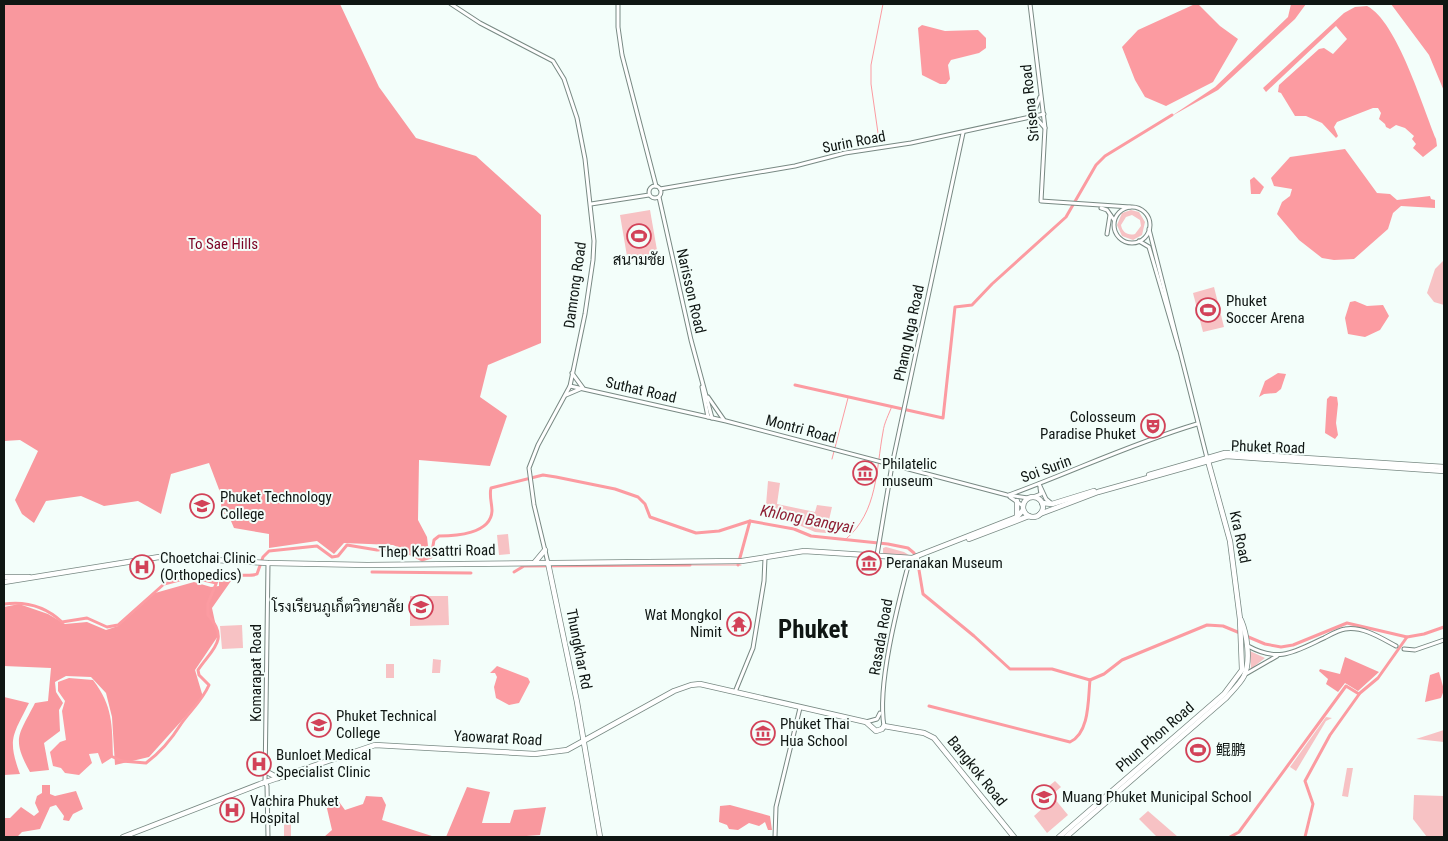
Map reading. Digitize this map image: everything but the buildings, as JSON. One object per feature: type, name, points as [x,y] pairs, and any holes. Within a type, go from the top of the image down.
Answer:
[{"type":"main road","name":"Phuket Road","points":[[1042,503],[1052,504],[1226,456],[1444,469]]},
{"type":"main road","name":"Kra Road","points":[[1208,460],[1230,541],[1244,641]]},
{"type":"main road","name":"Phuket Road","points":[[1039,514],[1098,492],[1192,464]]},
{"type":"main road","points":[[877,555],[913,559],[993,528],[1039,514],[1042,503],[1033,497],[1028,498],[1017,517],[993,528]]},
{"type":"main road","points":[[1017,501],[1017,517]]},
{"type":"main road","points":[[1023,508],[1029,516]]},
{"type":"main road","points":[[534,562],[540,558],[544,550]]},
{"type":"main road","name":"Thep Krasattri Road","points":[[4,582],[159,557],[263,563],[534,562],[549,565],[740,561],[804,551],[877,555]]},
{"type":"main road","points":[[905,557],[908,566]]},
{"type":"main road","name":"Rasada Road","points":[[908,566],[913,559]]},
{"type":"main road","name":"Thungkhar Rd","points":[[549,565],[581,724],[600,837]]},
{"type":"main road","name":"Thep Krasattri Road","points":[[4,577],[19,579]]},
{"type":"main road","points":[[1244,641],[1247,667],[1244,675]]},
{"type":"main road","name":"Phun Phon Road","points":[[1059,837],[1229,689],[1242,670],[1244,641]]},
{"type":"main road","name":"Phun Phon Road","points":[[1066,837],[1226,698],[1244,675]]},
{"type":"main road","name":"Yaowarat Road","points":[[124,837],[265,782],[379,744],[544,754],[561,752],[683,687],[700,684],[866,722]]},
{"type":"main road","name":"Bangkok Road","points":[[866,722],[876,731],[880,731],[884,726],[924,733],[934,738],[1014,837]]},
{"type":"main road","points":[[581,724],[589,733],[596,733]]},
{"type":"main road","points":[[571,748],[579,748],[586,756]]},
{"type":"main road","points":[[267,772],[278,778]]},
{"type":"street","name":"Damrong Road","points":[[452,4],[480,23],[553,61],[564,79],[577,118],[591,204],[593,260],[570,386],[538,445],[529,477],[544,550],[549,565]]},
{"type":"street","points":[[618,4],[618,27],[622,55],[654,186],[661,191],[657,198]]},
{"type":"street","name":"Srisena Road","points":[[1030,4],[1045,128],[1041,201],[1098,207]]},
{"type":"street","points":[[1028,118],[1035,110],[1041,94]]},
{"type":"street","name":"Surin Road","points":[[661,191],[809,163],[845,153],[908,144],[1044,114]]},
{"type":"street","points":[[1028,118],[1037,119],[1045,128]]},
{"type":"street","name":"Phang Nga Road","points":[[877,555],[892,465],[963,132]]},
{"type":"street","points":[[591,204],[649,193],[654,186]]},
{"type":"street","name":"Narisson Road","points":[[649,193],[657,198],[659,203],[702,384],[704,401],[710,418]]},
{"type":"street","points":[[1098,207],[1130,207],[1145,213],[1208,460]]},
{"type":"street","points":[[1098,207],[1110,213],[1114,221],[1114,228],[1120,238],[1130,243],[1145,242],[1149,247],[1171,328],[1182,357]]},
{"type":"street","points":[[1114,221],[1119,212],[1130,207]]},
{"type":"street","points":[[1107,234],[1110,213]]},
{"type":"street","points":[[1139,241],[1149,229]]},
{"type":"street","points":[[564,397],[571,391],[583,388],[572,373]]},
{"type":"street","name":"Narisson Road","points":[[702,384],[710,418]]},
{"type":"street","name":"Suthat Road","points":[[570,386],[710,418]]},
{"type":"street","points":[[705,392],[712,406],[726,421]]},
{"type":"street","points":[[698,415],[702,411],[704,401]]},
{"type":"street","name":"Montri Road","points":[[710,418],[1007,496],[1028,498]]},
{"type":"street","name":"Soi Surin","points":[[1007,496],[1092,464],[1141,442],[1198,424]]},
{"type":"street","points":[[881,462],[891,473]]},
{"type":"street","points":[[1033,497],[1041,494],[1039,484]]},
{"type":"street","points":[[1039,484],[1046,499],[1052,504]]},
{"type":"street","name":"Montri Road","points":[[1007,496],[1017,501],[1023,508]]},
{"type":"street","points":[[1042,503],[1046,499]]},
{"type":"street","points":[[879,546],[884,556]]},
{"type":"street","points":[[735,692],[753,648],[764,581],[765,558]]},
{"type":"street","name":"Komarapat Road","points":[[263,563],[267,772],[265,782],[267,786],[268,837]]},
{"type":"street","name":"Rasada Road","points":[[880,713],[894,622],[908,566]]},
{"type":"street","points":[[1244,641],[1265,654],[1278,655],[1298,651],[1345,629],[1366,632],[1396,646]]},
{"type":"street","points":[[1404,649],[1415,650],[1444,640]]},
{"type":"street","points":[[1244,675],[1278,655]]},
{"type":"street","points":[[775,837],[776,812],[800,708]]},
{"type":"street","points":[[866,722],[877,719],[880,713]]},
{"type":"street","points":[[880,713],[884,726]]},
{"type":"shaded area","points":[[1198,4],[1220,26],[1238,39],[1213,82],[1166,106],[1145,97],[1135,80],[1122,47],[1138,30]]},
{"type":"shaded area","points":[[1291,4],[1306,4],[1295,19],[1218,90],[1170,117],[1215,87],[1288,17]]},
{"type":"shaded area","points":[[1391,4],[1444,4],[1444,91],[1429,55]]},
{"type":"shaded area","points":[[1367,6],[1378,15],[1399,46],[1436,139],[1437,146],[1423,157],[1413,148],[1416,144],[1412,139],[1414,136],[1405,128],[1396,125],[1390,129],[1386,127],[1379,119],[1381,113],[1378,108],[1373,108],[1337,122],[1334,127],[1338,136],[1336,138],[1322,123],[1306,116],[1295,116],[1281,93],[1278,92],[1279,85],[1319,49],[1324,48],[1333,54],[1347,39],[1336,26],[1266,92],[1263,88],[1344,13],[1355,7]]},
{"type":"shaded area","points":[[922,25],[945,31],[978,30],[986,38],[986,48],[979,53],[951,60],[948,65],[950,79],[946,84],[940,84],[922,75],[918,28]]},
{"type":"shaded area","points":[[1345,149],[1377,193],[1390,194],[1397,200],[1430,196],[1431,199],[1435,200],[1435,208],[1401,206],[1393,213],[1388,229],[1354,259],[1334,260],[1322,258],[1299,240],[1277,214],[1282,202],[1290,196],[1292,189],[1274,186],[1271,178],[1290,157]]},
{"type":"shaded area","points":[[1254,177],[1264,187],[1260,194],[1251,194],[1250,180]]},
{"type":"shaded area","name":"สนามชัย","points":[[650,210],[658,256],[628,262],[620,215]]},
{"type":"shaded area","points":[[1131,210],[1139,212],[1145,222],[1142,235],[1133,240],[1122,236],[1117,225],[1122,213]],"holes":[[[1132,215],[1140,220],[1141,226],[1135,234],[1128,234],[1123,230],[1121,225],[1126,217]]]},
{"type":"shaded area","points":[[1444,260],[1444,305],[1434,302],[1427,293],[1435,269]]},
{"type":"shaded area","name":"Phuket Soccer Arena","points":[[1214,287],[1224,327],[1203,332],[1193,293]]},
{"type":"shaded area","points":[[1355,301],[1367,306],[1383,305],[1389,316],[1380,330],[1365,337],[1348,334],[1345,318],[1350,302]]},
{"type":"shaded area","points":[[1278,373],[1286,374],[1281,389],[1276,393],[1264,394],[1259,397],[1265,381]]},
{"type":"shaded area","points":[[1330,396],[1337,397],[1338,404],[1336,423],[1338,435],[1335,439],[1325,433],[1327,399]]},
{"type":"shaded area","points":[[768,481],[780,483],[777,504],[815,512],[817,505],[832,507],[826,533],[815,532],[794,523],[765,517]]},
{"type":"shaded area","points":[[508,534],[510,554],[499,555],[497,535]]},
{"type":"shaded area","points":[[886,547],[904,552],[912,557],[886,555],[883,553],[883,548]]},
{"type":"shaded area","points":[[410,596],[448,596],[449,625],[410,626]]},
{"type":"shaded area","points":[[242,625],[243,648],[222,649],[220,626]]},
{"type":"shaded area","points":[[1250,651],[1265,658],[1251,669]]},
{"type":"shaded area","points":[[433,659],[441,660],[440,673],[432,673]]},
{"type":"shaded area","points":[[386,664],[394,664],[394,678],[386,678]]},
{"type":"shaded area","points":[[497,666],[528,678],[530,682],[519,703],[509,705],[496,698],[494,687],[497,677],[495,673],[490,673]]},
{"type":"shaded area","points":[[1439,672],[1444,690],[1441,698],[1425,702],[1430,675]]},
{"type":"shaded area","points":[[69,678],[93,680],[100,689],[108,707],[112,725],[113,757],[102,764],[98,753],[89,754],[92,763],[79,775],[65,773],[61,768],[53,766],[50,752],[60,742],[66,740],[62,711],[65,701],[58,691],[58,682]]},
{"type":"shaded area","points":[[1326,717],[1332,718],[1326,721],[1296,771],[1290,767]]},
{"type":"shaded area","points":[[1444,730],[1444,742],[1416,739]]},
{"type":"shaded area","points":[[1347,768],[1353,768],[1348,797],[1342,796]]},
{"type":"shaded area","points":[[1055,781],[1061,787],[1047,799],[1042,792]]},
{"type":"shaded area","points":[[1414,795],[1444,796],[1444,837],[1427,837],[1413,819]]},
{"type":"shaded area","points":[[1054,798],[1068,815],[1047,833],[1034,816]]},
{"type":"shaded area","points":[[1148,811],[1178,837],[1157,837],[1139,819]]},
{"type":"shaded area","points":[[284,824],[291,824],[291,837],[284,837]]},
{"type":"green space","name":"To Sae Hills","points":[[4,4],[340,4],[379,87],[416,138],[476,156],[541,215],[541,343],[488,365],[480,397],[507,416],[490,466],[419,460],[418,520],[427,537],[429,555],[426,559],[393,545],[344,543],[334,554],[317,541],[269,548],[269,534],[234,528],[231,521],[236,518],[231,511],[222,515],[220,492],[209,463],[171,474],[161,514],[138,501],[104,506],[81,496],[46,501],[34,523],[22,514],[15,500],[38,451],[20,440],[4,441]]},
{"type":"green space","points":[[219,579],[231,581],[212,608],[218,636],[195,670],[203,697],[149,757],[115,765],[112,717],[106,693],[91,677],[66,676],[55,682],[56,692],[63,703],[59,710],[60,731],[44,743],[49,770],[30,772],[24,761],[19,737],[35,703],[48,701],[51,668],[4,666],[4,607],[19,604],[48,614],[65,624],[87,622],[106,630],[118,626],[155,593],[194,582],[211,587],[219,586]]},
{"type":"green space","points":[[1345,657],[1379,672],[1358,691],[1345,683],[1338,692],[1326,684],[1328,679],[1319,671],[1320,669],[1340,674]]},
{"type":"green space","points":[[4,697],[29,703],[14,737],[14,753],[20,774],[4,775]]},
{"type":"green space","points":[[42,785],[50,785],[50,794],[55,796],[76,791],[83,809],[73,814],[69,821],[63,820],[64,816],[56,805],[50,807],[40,829],[22,832],[17,837],[4,837],[4,818],[10,818],[21,807],[34,816],[39,812],[35,803],[37,796],[42,793]]},
{"type":"green space","points":[[467,787],[490,792],[482,823],[510,823],[514,810],[546,807],[540,835],[446,837]]},
{"type":"green space","points":[[366,796],[382,797],[386,805],[382,820],[435,837],[324,837],[332,830],[325,800],[337,799],[345,810],[363,804]]},
{"type":"green space","points":[[730,805],[770,816],[772,830],[768,830],[765,822],[759,826],[749,823],[738,830],[729,829],[727,825],[719,822],[720,806]]},
{"type":"waterway","points":[[879,140],[871,84],[871,65],[883,4]]},
{"type":"waterway","points":[[795,385],[943,418],[955,307],[972,305],[992,284],[1066,217],[1096,165],[1105,156],[1172,115]]},
{"type":"waterway","points":[[832,459],[848,398]]},
{"type":"waterway","points":[[846,539],[856,528],[870,503],[877,475],[885,422],[892,406]]},
{"type":"waterway","name":"Khlong Bangyai","points":[[4,604],[28,604],[42,608],[62,622],[87,618],[107,627],[118,625],[164,584],[191,577],[216,583],[222,575],[257,574],[263,557],[269,551],[317,546],[332,557],[338,556],[347,545],[377,550],[401,549],[422,560],[431,557],[434,540],[439,536],[463,534],[486,525],[492,511],[491,488],[543,475],[615,489],[638,497],[645,504],[650,517],[696,533],[719,531],[750,521],[794,529],[811,536],[888,544],[908,548],[914,553],[918,564],[923,594],[1010,669],[1052,669],[1090,680],[1104,674],[1122,660],[1207,625],[1223,626],[1240,633]]},
{"type":"waterway","points":[[738,565],[750,521]]},
{"type":"waterway","points":[[690,565],[741,565]]},
{"type":"waterway","points":[[514,572],[524,566],[690,565]]},
{"type":"waterway","points":[[372,572],[471,573]]},
{"type":"waterway","points":[[113,757],[122,761],[146,763],[169,740],[206,691],[209,685],[199,675],[198,670],[213,650],[218,638],[218,631],[208,615],[208,603],[216,584]]},
{"type":"waterway","name":"Khlong Bangyai","points":[[1246,636],[1265,644],[1281,647],[1293,645],[1347,623],[1407,637],[1424,634],[1444,627]]},
{"type":"waterway","points":[[1305,837],[1313,804],[1305,781],[1330,735],[1360,693],[1378,678],[1407,637]]},
{"type":"waterway","points":[[929,706],[1070,742],[1077,737],[1085,723],[1090,680]]},
{"type":"waterway","points":[[1230,837],[1239,832],[1346,686],[1359,694]]},
{"type":"place","name":"สนามชัย","points":[[639,236]]},
{"type":"place","name":"Phuket Soccer Arena","points":[[1208,310]]},
{"type":"place","name":"Colosseum Paradise Phuket","points":[[1153,426]]},
{"type":"place","name":"Philatelic museum","points":[[865,473]]},
{"type":"place","name":"Phuket Technology College","points":[[202,506]]},
{"type":"place","name":"Peranakan Museum","points":[[869,563]]},
{"type":"place","name":"Choetchai Clinic (Orthopedics)","points":[[142,567]]},
{"type":"place","name":"โรงเรียนภูเก็ตวิทยาลัย","points":[[421,607]]},
{"type":"place","name":"Wat Mongkol Nimit","points":[[739,624]]},
{"type":"place","name":"Phuket Technical College","points":[[319,725]]},
{"type":"place","name":"Phuket Thai Hua School","points":[[763,733]]},
{"type":"place","name":"鲲鹏","points":[[1198,750]]},
{"type":"place","name":"Bunloet Medical Specialist Clinic","points":[[259,764]]},
{"type":"place","name":"Muang Phuket Municipal School","points":[[1044,797]]},
{"type":"place","name":"Vachira Phuket Hospital","points":[[232,810]]},
{"type":"district","name":"Phuket","points":[[813,629]]}]
